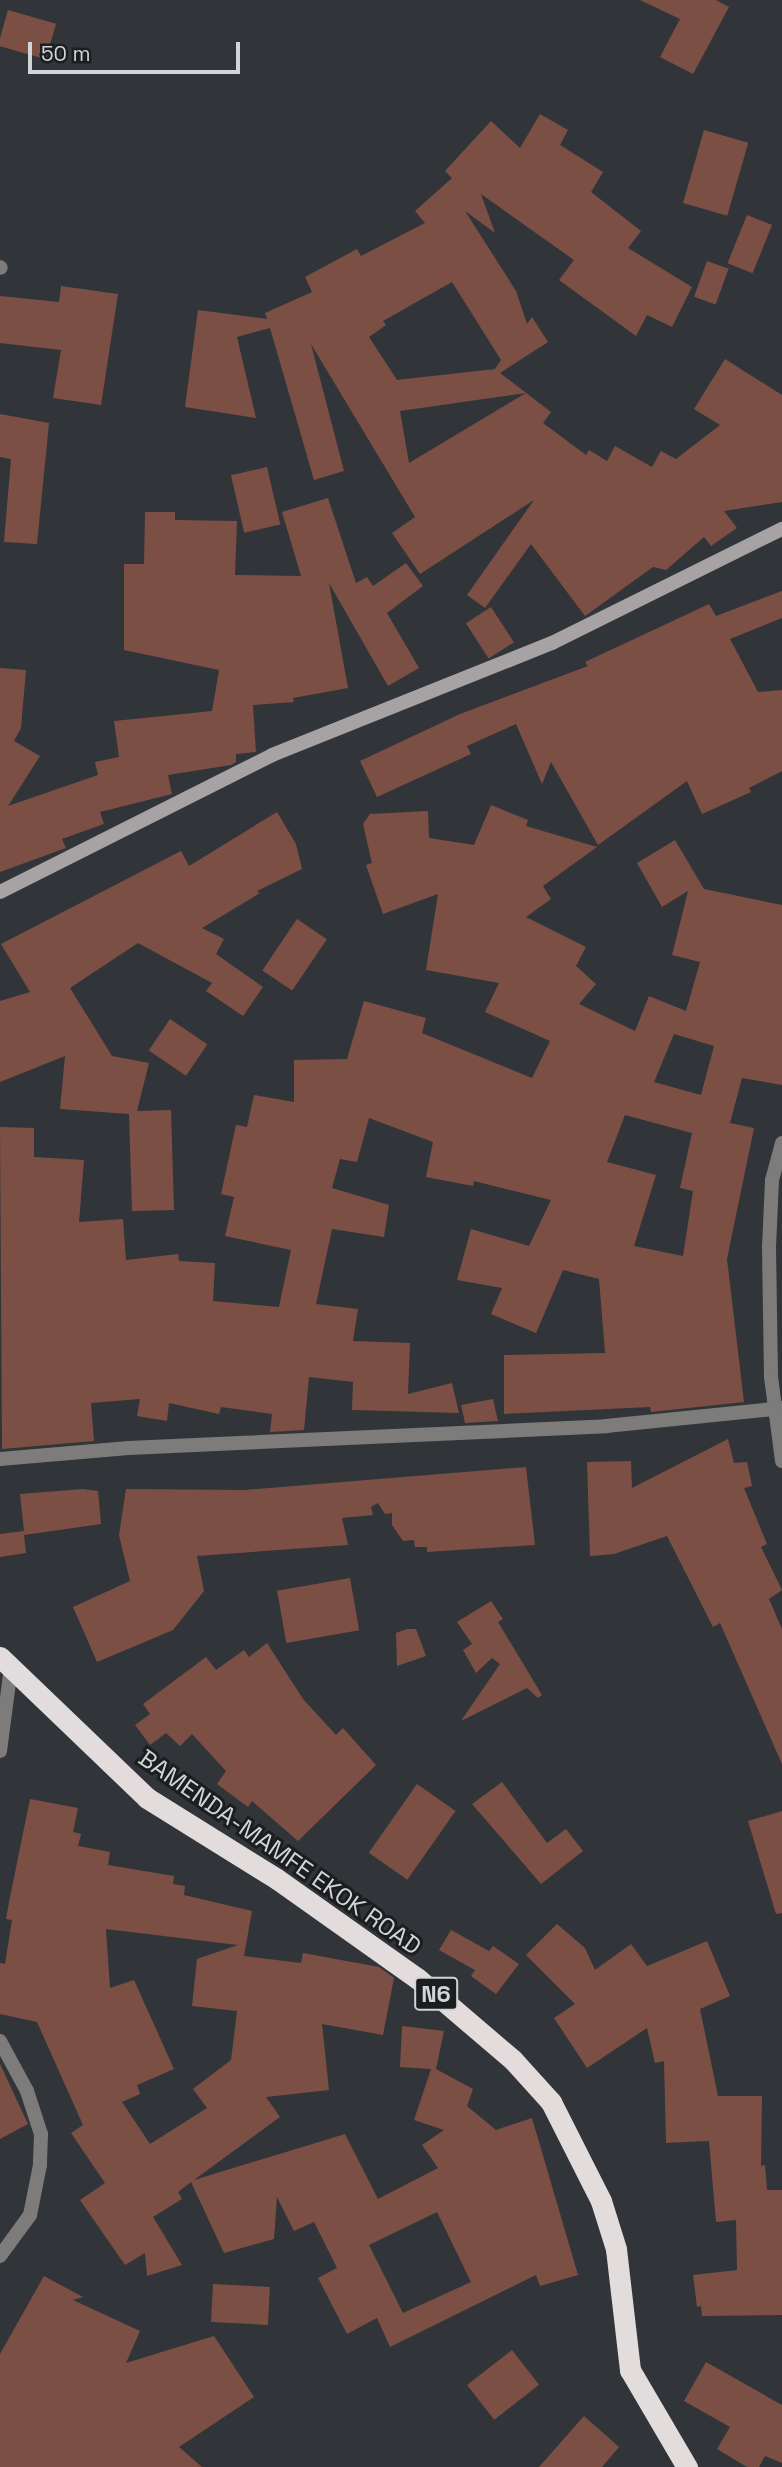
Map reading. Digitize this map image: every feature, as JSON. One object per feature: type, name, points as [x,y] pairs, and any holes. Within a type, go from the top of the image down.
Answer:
[{"type":"highway","name":"BAMENDA-MAMFE EKOK ROAD","points":[[5,1662],[147,1798],[277,1879],[417,1978],[513,2060],[551,2102],[601,2201],[616,2249],[630,2370],[687,2467]]},
{"type":"street","points":[[0,892],[272,755],[552,643],[782,529]]},
{"type":"street","points":[[782,1143],[769,1207],[782,1461]]},
{"type":"street","points":[[0,1459],[129,1448],[606,1426],[778,1409]]},
{"type":"street","points":[[0,1751],[5,1662]]},
{"type":"street","points":[[0,2041],[27,2091],[41,2134],[40,2165],[30,2215],[0,2256]]},
{"type":"building","points":[[640,0],[716,0],[729,7],[693,74],[660,57],[680,19]]},
{"type":"building","points":[[8,10],[56,24],[46,59],[0,46]]},
{"type":"building","points":[[540,114],[568,130],[560,145],[603,172],[591,192],[641,231],[628,248],[692,287],[672,327],[647,315],[636,336],[559,280],[574,260],[481,194],[495,233],[465,211],[516,291],[527,324],[532,317],[548,342],[500,373],[551,412],[543,423],[586,455],[589,450],[607,461],[615,446],[652,467],[661,451],[676,459],[720,425],[694,409],[725,359],[782,395],[782,502],[724,511],[737,528],[711,546],[704,537],[666,570],[653,567],[585,616],[531,544],[485,608],[467,595],[534,500],[420,574],[392,533],[415,517],[311,344],[344,471],[314,480],[270,328],[237,337],[256,418],[185,407],[198,310],[267,319],[265,313],[312,292],[305,277],[357,249],[361,256],[425,223],[415,211],[452,178],[445,171],[491,121],[520,148]],"holes":[[[452,282],[501,360],[495,369],[397,380],[369,337],[386,325],[383,321]],[[526,393],[409,463],[400,411]]]},
{"type":"building","points":[[704,130],[748,143],[727,216],[683,203]]},
{"type":"building","points":[[747,215],[772,225],[753,273],[728,263]]},
{"type":"building","points":[[707,261],[729,269],[716,305],[694,297]]},
{"type":"building","points":[[61,286],[118,294],[101,405],[53,398],[61,350],[0,343],[0,296],[59,302]]},
{"type":"building","points":[[0,414],[49,423],[37,544],[4,542],[11,459],[0,457]]},
{"type":"building","points":[[267,467],[280,524],[244,533],[231,475]]},
{"type":"building","points":[[328,498],[356,583],[367,577],[373,586],[406,563],[423,586],[387,613],[419,668],[388,686],[329,583],[348,688],[293,698],[294,702],[253,705],[256,752],[236,754],[236,762],[231,765],[168,775],[172,794],[100,812],[104,824],[62,839],[66,848],[0,872],[0,668],[26,670],[21,728],[14,741],[40,756],[8,806],[98,775],[95,762],[119,757],[114,721],[212,711],[219,670],[124,650],[124,564],[144,564],[145,512],[175,512],[175,520],[237,521],[235,575],[301,576],[282,512]]},
{"type":"building","points":[[782,591],[782,618],[730,639],[758,692],[782,690],[782,771],[749,788],[751,792],[702,814],[687,781],[598,845],[551,762],[542,784],[516,724],[467,746],[471,754],[377,797],[360,761],[460,714],[588,666],[585,662],[709,604],[716,616]]},
{"type":"building","points":[[491,607],[514,642],[489,659],[466,623]]},
{"type":"building","points":[[491,805],[528,820],[526,826],[597,847],[543,886],[551,899],[526,917],[586,947],[576,966],[596,984],[579,1004],[635,1031],[649,996],[686,1011],[700,962],[672,955],[688,891],[662,907],[637,863],[675,840],[704,889],[782,905],[782,1085],[742,1078],[730,1123],[754,1128],[727,1259],[744,1402],[651,1412],[650,1407],[504,1414],[504,1355],[605,1353],[599,1279],[563,1270],[536,1333],[491,1314],[502,1288],[457,1280],[471,1229],[529,1246],[551,1200],[474,1181],[473,1186],[426,1177],[433,1142],[369,1118],[357,1162],[340,1159],[332,1188],[389,1205],[384,1237],[332,1229],[316,1304],[358,1309],[353,1341],[410,1343],[408,1394],[452,1383],[459,1413],[352,1410],[353,1382],[309,1377],[304,1430],[270,1432],[272,1414],[221,1407],[219,1414],[169,1403],[167,1421],[137,1416],[140,1399],[91,1403],[94,1441],[2,1449],[0,1127],[34,1128],[34,1157],[84,1160],[79,1222],[123,1219],[126,1260],[178,1254],[179,1261],[215,1263],[213,1301],[279,1307],[291,1250],[225,1236],[234,1197],[221,1194],[236,1125],[247,1127],[254,1095],[294,1102],[294,1060],[347,1059],[364,1001],[426,1018],[422,1033],[532,1078],[550,1041],[485,1012],[499,983],[426,970],[438,894],[383,914],[366,865],[372,863],[363,824],[370,814],[428,811],[429,838],[474,845]],"holes":[[[674,1034],[714,1046],[701,1095],[654,1082]],[[625,1115],[692,1133],[680,1188],[693,1191],[683,1256],[634,1246],[656,1175],[607,1162]]]},
{"type":"building","points":[[277,812],[296,844],[302,869],[257,891],[260,893],[202,928],[224,939],[216,954],[263,987],[243,1016],[206,991],[212,983],[138,943],[70,988],[112,1056],[149,1063],[137,1111],[171,1110],[174,1210],[132,1211],[129,1114],[60,1109],[65,1056],[0,1082],[0,1001],[30,992],[1,944],[181,851],[189,866]]},
{"type":"building","points":[[297,919],[327,939],[292,991],[262,970]]},
{"type":"building","points":[[170,1019],[207,1044],[186,1076],[149,1051]]},
{"type":"building","points":[[493,1399],[498,1421],[465,1423],[461,1405]]},
{"type":"building","points":[[728,1439],[734,1463],[747,1462],[752,1486],[744,1488],[767,1544],[761,1547],[782,1590],[769,1599],[782,1629],[782,1764],[720,1623],[713,1627],[667,1536],[614,1554],[590,1556],[587,1462],[631,1461],[632,1488]]},
{"type":"building","points":[[526,1467],[535,1545],[427,1552],[427,1547],[415,1547],[414,1540],[403,1541],[392,1525],[392,1513],[385,1514],[378,1503],[371,1507],[373,1515],[342,1518],[348,1545],[197,1556],[204,1591],[173,1630],[97,1662],[73,1607],[130,1581],[119,1535],[126,1489],[244,1490]]},
{"type":"building","points":[[83,1489],[98,1491],[101,1524],[24,1535],[26,1553],[0,1557],[0,1534],[24,1531],[20,1494]]},
{"type":"building","points":[[350,1578],[359,1630],[286,1643],[277,1591]]},
{"type":"building","points":[[491,1601],[503,1619],[498,1622],[542,1695],[538,1698],[527,1688],[461,1721],[500,1664],[492,1658],[476,1673],[463,1650],[472,1644],[457,1622]]},
{"type":"building","points":[[416,1629],[426,1656],[397,1666],[396,1633]]},
{"type":"building","points":[[267,1643],[303,1699],[336,1735],[343,1728],[376,1765],[298,1841],[252,1801],[248,1807],[217,1784],[226,1771],[192,1734],[180,1746],[166,1733],[150,1745],[135,1725],[150,1714],[143,1704],[206,1657],[216,1670],[244,1650],[249,1657]]},
{"type":"building","points":[[502,1782],[547,1843],[566,1829],[583,1851],[541,1884],[472,1804]]},
{"type":"building","points":[[417,1784],[456,1811],[407,1880],[369,1853]]},
{"type":"building","points":[[30,1799],[78,1808],[73,1832],[81,1834],[78,1846],[110,1852],[108,1865],[174,1876],[173,1884],[185,1886],[184,1895],[252,1911],[244,1956],[301,1963],[303,1953],[379,1967],[394,1978],[383,2035],[322,2024],[329,2090],[266,2097],[280,2117],[194,2180],[345,2134],[378,2199],[438,2168],[422,2145],[444,2130],[414,2120],[431,2069],[400,2067],[402,2026],[444,2031],[436,2069],[473,2089],[467,2106],[496,2130],[532,2118],[578,2275],[540,2286],[536,2275],[390,2347],[377,2318],[347,2334],[318,2278],[337,2268],[314,2222],[294,2231],[277,2197],[274,2239],[224,2253],[191,2182],[178,2192],[182,2199],[153,2217],[182,2265],[147,2276],[145,2253],[125,2265],[80,2200],[105,2183],[71,2133],[83,2125],[37,2022],[0,2014],[0,1963],[5,1964],[12,1920],[6,1919]],"holes":[[[106,1929],[238,1945],[197,1959],[192,2006],[237,2011],[231,2060],[193,2089],[207,2108],[150,2144],[122,2102],[140,2094],[137,2085],[174,2069],[134,1980],[110,1988]],[[437,2212],[471,2282],[403,2313],[369,2245]]]},
{"type":"building","points":[[782,1811],[782,1913],[776,1914],[748,1821]]},
{"type":"building","points":[[557,1924],[585,1948],[595,1970],[631,1944],[647,1966],[707,1941],[730,1996],[700,2009],[718,2096],[762,2096],[761,2166],[765,2165],[767,2190],[782,2190],[782,2315],[702,2316],[701,2306],[697,2307],[693,2275],[737,2270],[736,2220],[716,2222],[709,2141],[666,2143],[664,2061],[655,2063],[647,2028],[587,2068],[554,2018],[575,2004],[526,1955]]},
{"type":"building","points":[[451,1930],[489,1951],[493,1946],[519,1964],[496,1994],[471,1976],[475,1970],[439,1950]]},
{"type":"building","points":[[0,2064],[28,2124],[0,2139]]},
{"type":"building","points":[[44,2276],[83,2297],[73,2300],[140,2331],[126,2363],[214,2336],[254,2397],[179,2447],[202,2467],[0,2467],[0,2354]]},
{"type":"building","points":[[213,2284],[270,2287],[268,2325],[211,2322]]},
{"type":"building","points":[[512,2350],[539,2385],[494,2420],[467,2385]]},
{"type":"building","points":[[706,2362],[782,2405],[782,2463],[765,2456],[759,2467],[747,2467],[717,2449],[730,2427],[684,2401]]},
{"type":"building","points":[[584,2416],[619,2447],[602,2467],[539,2467]]}]
